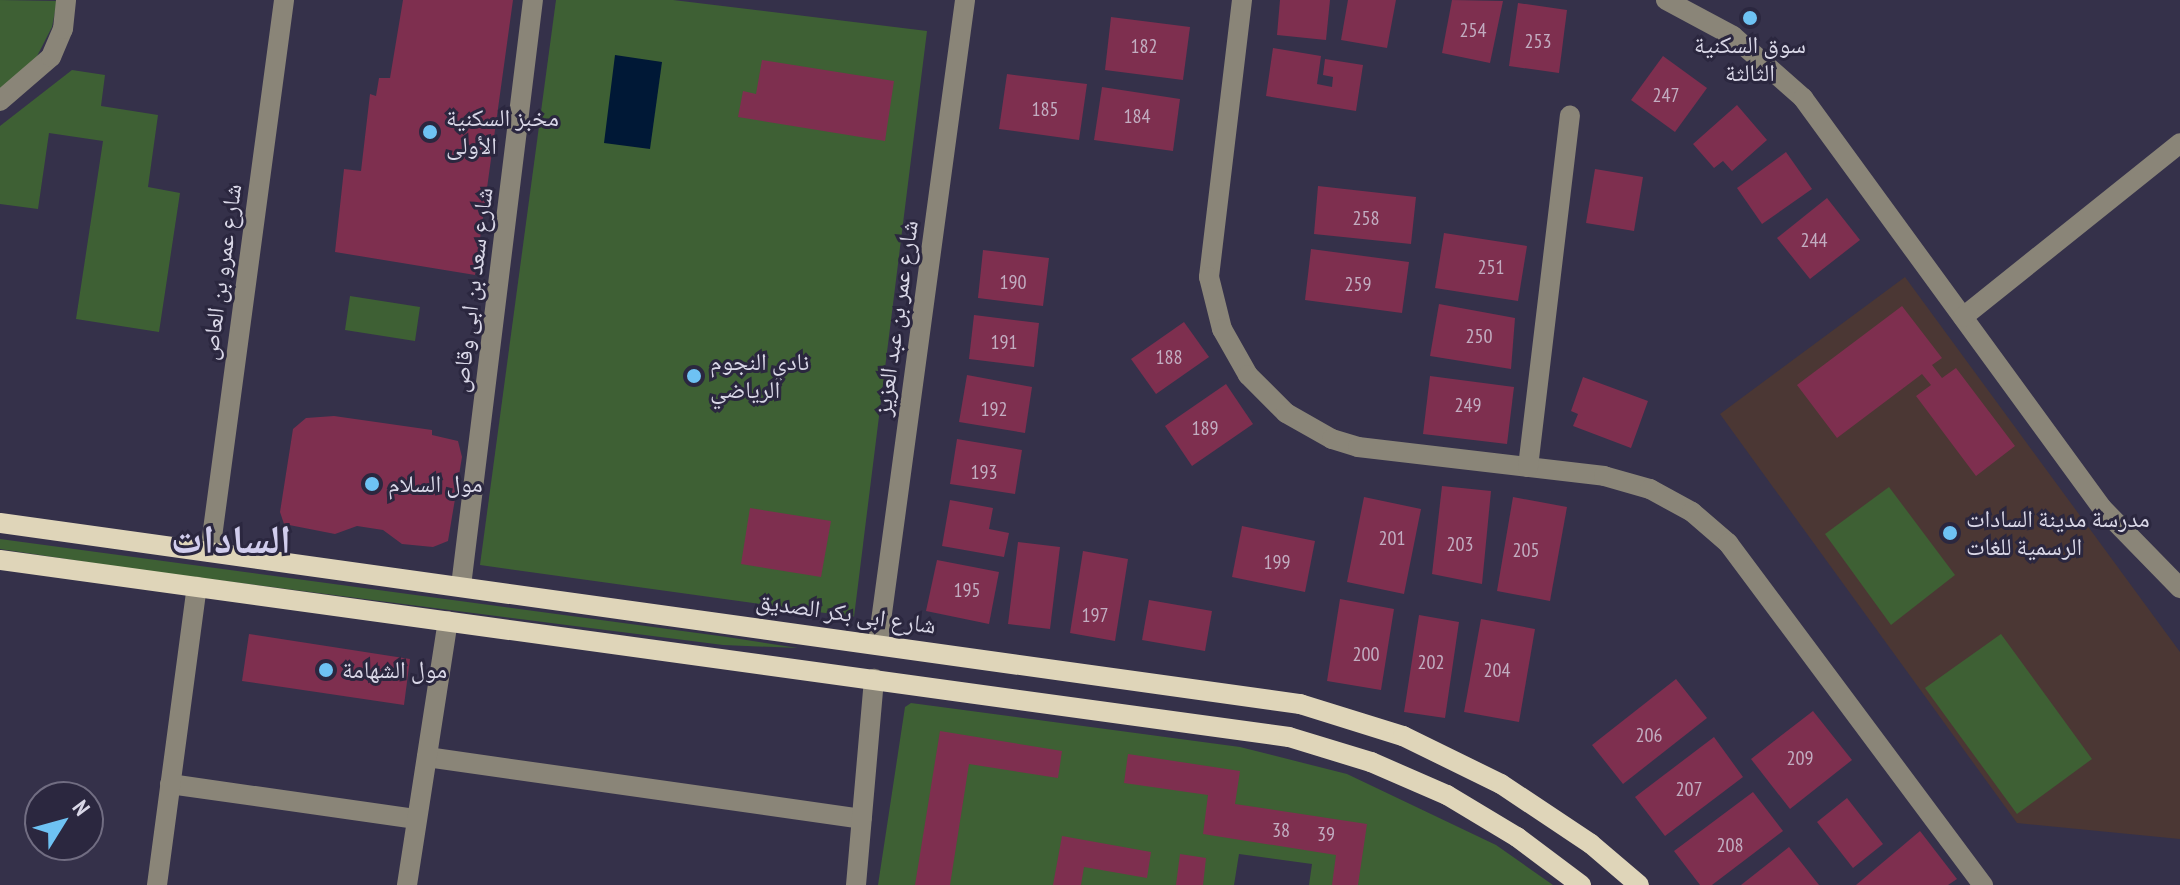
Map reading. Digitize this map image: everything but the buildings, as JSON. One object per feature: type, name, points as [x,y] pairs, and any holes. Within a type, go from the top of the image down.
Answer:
[{"type":"main road","name":"شارع ابى بكر الصديق","points":[[0,523],[1300,704],[1403,736],[1501,784],[1591,844],[1639,885]]},
{"type":"main road","points":[[0,560],[1289,737],[1371,762],[1447,795],[1517,837],[1581,885]]},
{"type":"main road","points":[[723,658],[726,623]]},
{"type":"main road","points":[[1289,737],[1300,704]]},
{"type":"street","points":[[0,101],[51,57],[63,29],[66,0]]},
{"type":"street","name":"شارع عمرو بن العاص","points":[[210,552],[284,0]]},
{"type":"street","name":"شارع سعد بن ابى وقاص","points":[[461,586],[533,0]]},
{"type":"street","name":"شارع عمر بن عبد العزيز","points":[[878,643],[965,0]]},
{"type":"street","points":[[1242,0],[1209,277],[1233,353],[1276,404],[1332,439],[1628,481],[1672,499],[1711,527],[1983,885]]},
{"type":"street","points":[[1666,0],[1733,36],[1803,98],[2122,533],[2180,588]]},
{"type":"street","points":[[1528,467],[1570,116]]},
{"type":"street","points":[[1963,317],[2180,143]]},
{"type":"street","points":[[157,885],[197,587]]},
{"type":"street","points":[[407,885],[448,621]]},
{"type":"street","points":[[856,885],[874,679]]},
{"type":"street","points":[[427,757],[862,819]]},
{"type":"street","points":[[170,784],[417,819]]},
{"type":"shaded area","name":"مدرسة مدينة السادات الرسمية للغات","points":[[1905,277],[2180,652],[2180,839],[2017,823],[1720,414]]},
{"type":"green space","points":[[0,0],[57,1],[52,27],[33,64],[0,90]]},
{"type":"green space","name":"نادي النجوم الرياضي","points":[[556,0],[673,0],[927,31],[854,617],[480,565]]},
{"type":"green space","points":[[72,70],[105,75],[101,106],[158,115],[148,187],[180,193],[159,332],[76,319],[103,141],[49,133],[38,209],[0,204],[0,126]]},
{"type":"green space","points":[[350,296],[420,307],[415,341],[345,330]]},
{"type":"green space","points":[[1889,487],[1955,575],[1891,625],[1825,534]]},
{"type":"green space","points":[[0,539],[798,648],[723,645],[139,570],[0,549]]},
{"type":"green space","points":[[2001,634],[2092,759],[2017,814],[1925,688]]},
{"type":"green space","points":[[911,703],[1240,747],[1347,774],[1496,845],[1553,885],[1309,885],[1312,864],[1239,854],[1234,885],[878,885],[905,707]]},
{"type":"water","points":[[615,55],[662,62],[650,149],[604,143]]},
{"type":"place","name":"سوق السكنية الثالثة","points":[[1750,18]]},
{"type":"place","name":"مخبز السكنية الأولى","points":[[430,132]]},
{"type":"place","name":"نادي النجوم الرياضي","points":[[694,376]]},
{"type":"place","name":"مول السلام","points":[[372,484]]},
{"type":"place","name":"مدرسة مدينة السادات الرسمية للغات","points":[[1950,533]]},
{"type":"place","name":"مول الشهامة","points":[[326,670]]},
{"type":"district","name":"السادات","points":[[231,538]]}]
